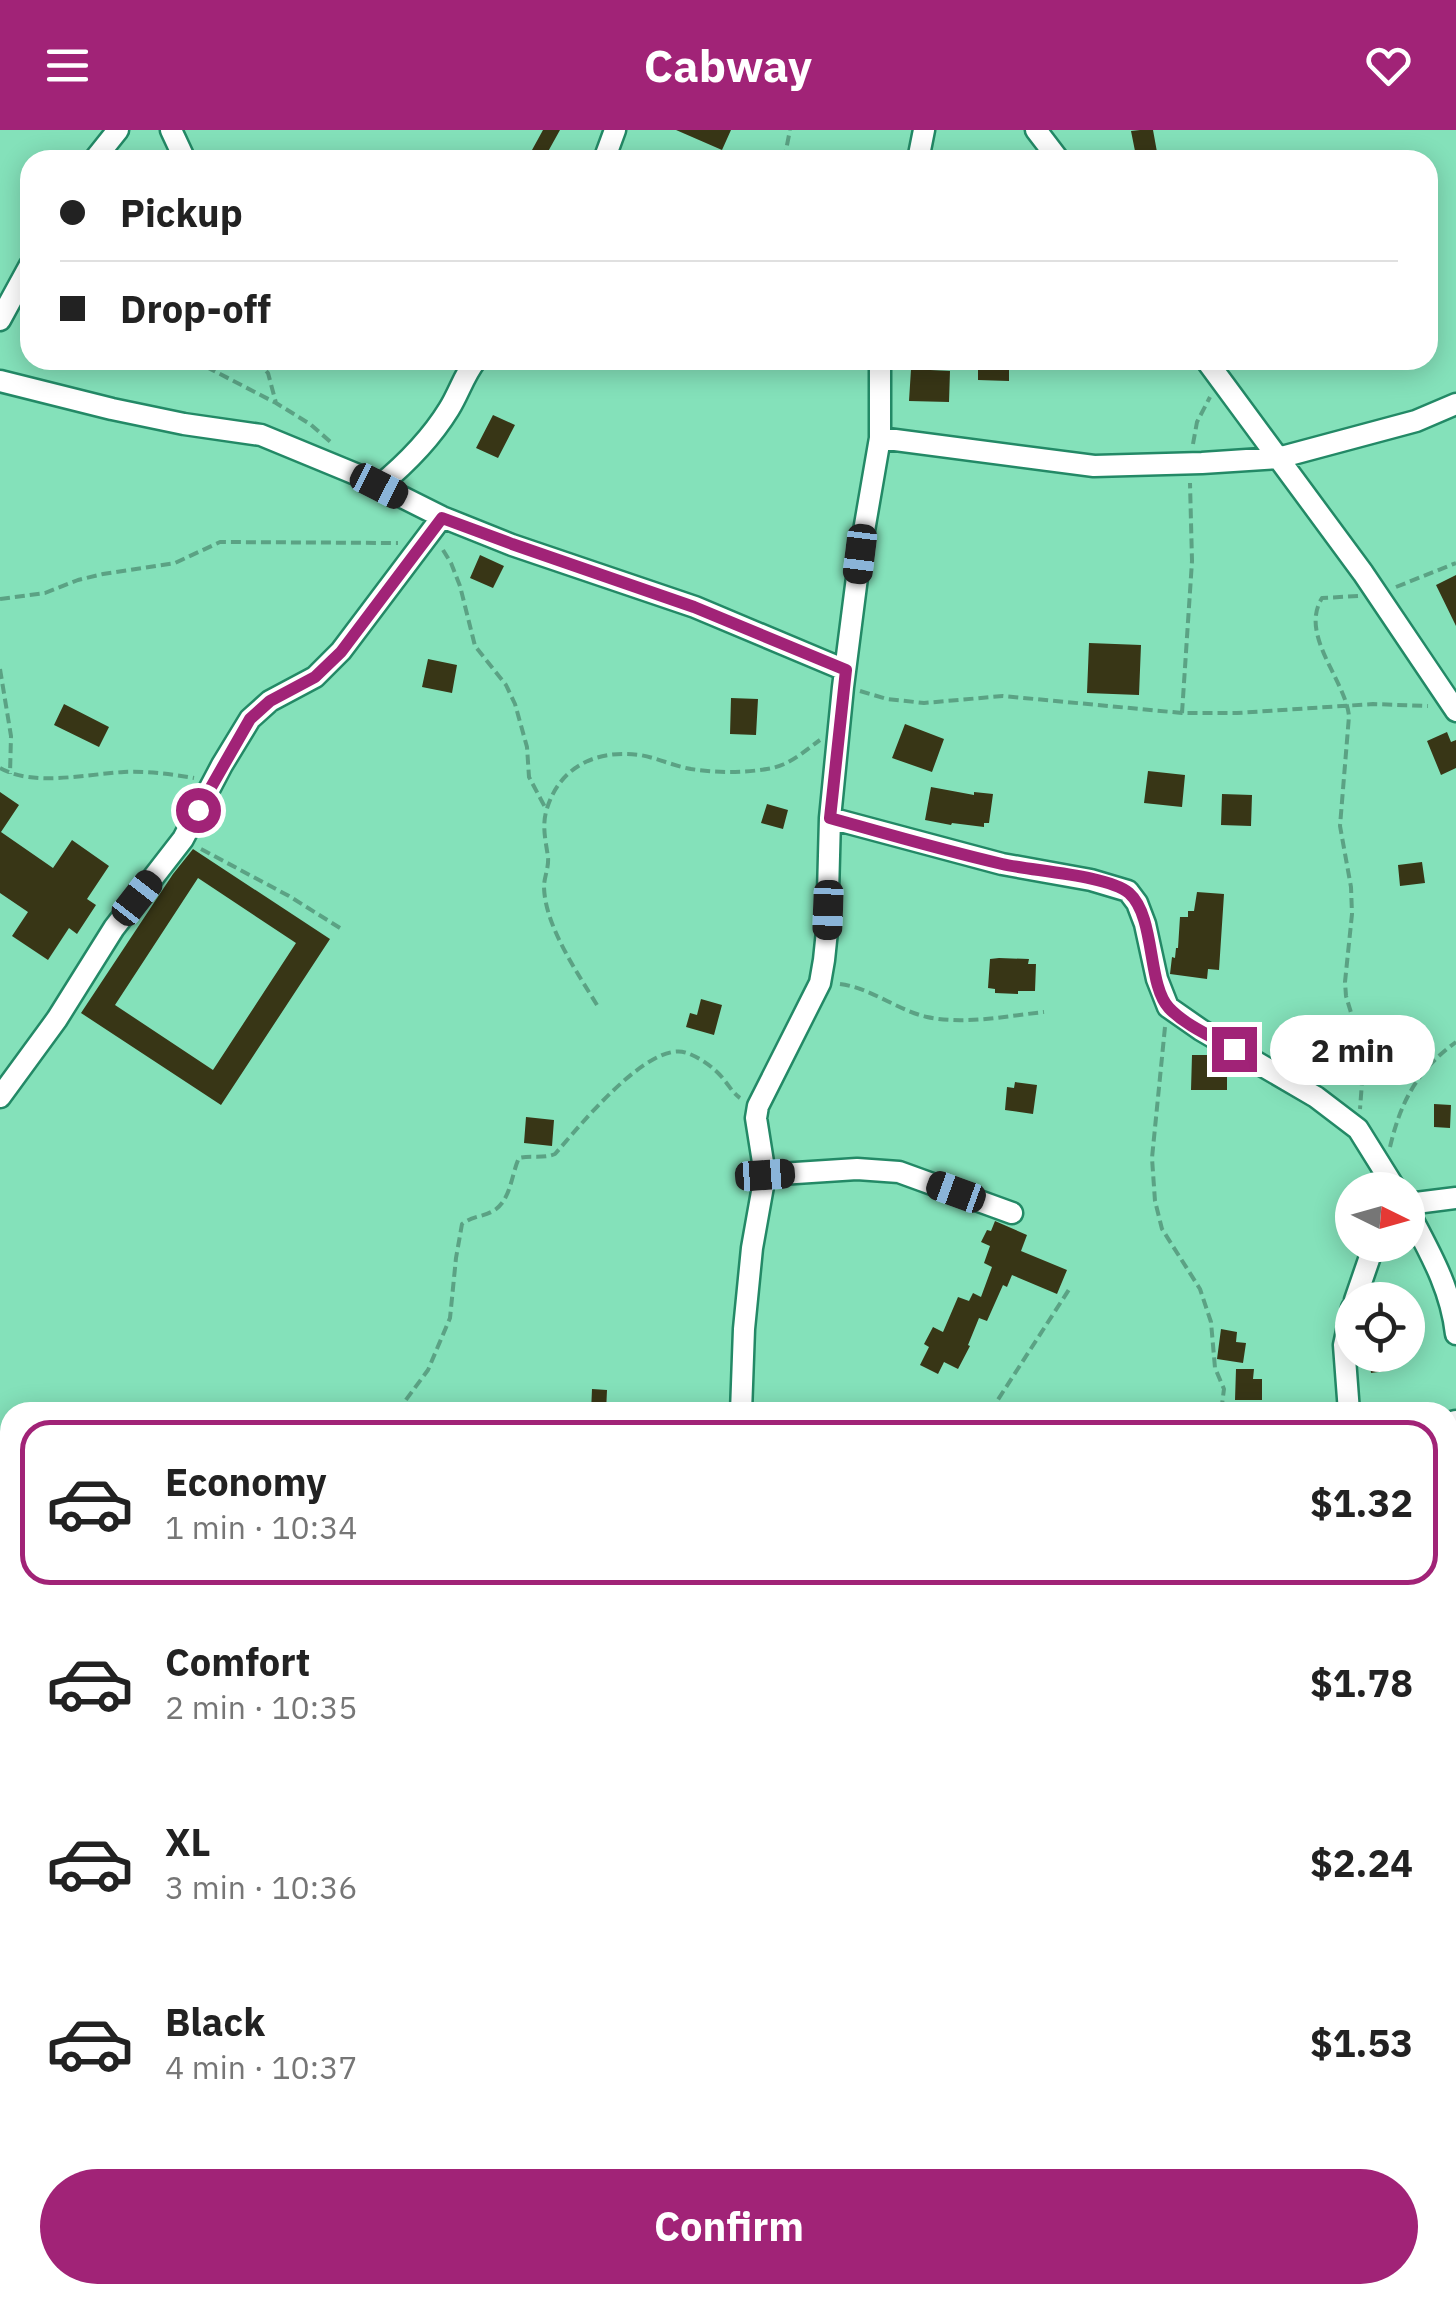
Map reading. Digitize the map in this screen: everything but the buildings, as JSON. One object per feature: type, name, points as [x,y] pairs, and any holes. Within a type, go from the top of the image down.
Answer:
[{"type":"street","points":[[102,150],[118,130]]},
{"type":"street","points":[[1036,130],[1051,150]]},
{"type":"street","points":[[0,320],[20,283]]},
{"type":"street","points":[[379,486],[432,436],[468,370]]},
{"type":"street","points":[[741,1402],[752,1248],[765,1175],[756,1118],[758,1106],[820,983],[844,678],[880,438],[880,370]]},
{"type":"street","points":[[1213,370],[1377,595],[1454,709]]},
{"type":"street","points":[[0,381],[184,424],[261,434],[379,486],[432,531],[512,544],[694,607],[844,678]]},
{"type":"street","points":[[880,438],[1094,466],[1278,458],[1416,421],[1456,404]]},
{"type":"street","points":[[0,1097],[58,1020],[114,928],[183,839],[250,719],[270,701],[315,677],[341,652],[432,531]]},
{"type":"street","points":[[830,818],[1002,864],[1092,880],[1128,892],[1145,924],[1168,1007],[1316,1097],[1358,1128],[1384,1170]]},
{"type":"street","points":[[765,1175],[856,1169],[899,1172],[1012,1213]]},
{"type":"street","points":[[1425,1204],[1456,1198]]},
{"type":"street","points":[[1425,1241],[1450,1298],[1456,1334]]},
{"type":"street","points":[[1344,1372],[1347,1402]]},
{"type":"path","points":[[212,370],[310,424],[343,453],[358,475]]},
{"type":"path","points":[[265,370],[276,403]]},
{"type":"path","points":[[1182,713],[1192,561],[1190,463],[1197,422],[1221,381]]},
{"type":"path","points":[[0,599],[45,593],[104,574],[175,563],[220,542],[432,531],[460,586],[474,646],[506,685],[515,704],[528,747],[529,777],[546,810]]},
{"type":"path","points":[[1358,1128],[1362,1069],[1345,982],[1352,886],[1340,826],[1348,701],[1330,669],[1314,616],[1322,598],[1327,596],[1377,595],[1456,562]]},
{"type":"path","points":[[0,669],[10,736],[10,774]]},
{"type":"path","points":[[844,678],[887,698],[924,703],[1003,696],[1182,713],[1373,704],[1454,709]]},
{"type":"path","points":[[597,1004],[556,930],[544,886],[548,867],[546,810],[561,782],[574,767],[618,753],[690,768],[729,772],[770,769],[791,762],[839,724]]},
{"type":"path","points":[[0,768],[10,774],[95,777],[122,772],[162,773],[214,781]]},
{"type":"path","points":[[183,839],[340,928]]},
{"type":"path","points":[[820,983],[849,986],[908,1010],[947,1019],[1044,1012]]},
{"type":"path","points":[[1168,1007],[1152,1158],[1154,1201],[1162,1229],[1200,1289],[1211,1322],[1215,1368],[1224,1389],[1222,1402]]},
{"type":"path","points":[[1384,1170],[1405,1101],[1432,1060],[1456,1042]]},
{"type":"path","points":[[404,1402],[428,1370],[450,1318],[462,1224],[492,1212],[504,1201],[518,1158],[554,1154],[600,1102],[663,1054],[684,1051],[715,1071],[736,1097],[758,1106]]},
{"type":"path","points":[[996,1402],[1070,1288]]},
{"type":"route","points":[[198,810],[250,719],[270,701],[315,677],[341,652],[442,518],[694,607],[846,670],[830,818],[1002,864],[1114,885],[1128,892],[1145,924],[1168,1007],[1234,1049]]}]
